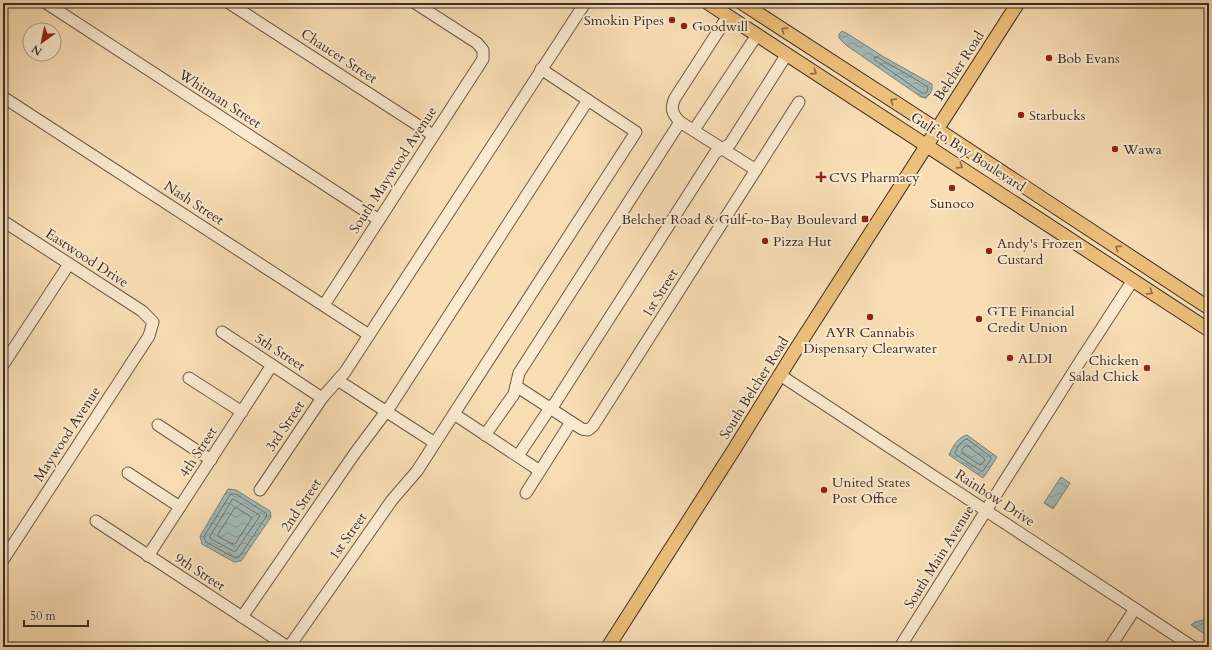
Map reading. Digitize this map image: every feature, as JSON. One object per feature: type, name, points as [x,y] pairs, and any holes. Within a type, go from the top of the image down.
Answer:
[{"type":"main road","name":"Gulf to Bay Boulevard","points":[[708,3],[1209,330]]},
{"type":"main road","name":"Gulf to Bay Boulevard","points":[[742,3],[1209,308]]},
{"type":"main road","name":"Belcher Road","points":[[927,145],[1018,3]]},
{"type":"main road","name":"South Belcher Road","points":[[608,647],[927,145]]},
{"type":"main road","points":[[1070,238],[1085,238],[1123,264],[1134,266],[1141,263]]},
{"type":"main road","points":[[1133,280],[1138,276],[1144,277],[1153,281],[1197,309],[1209,312]]},
{"type":"street","name":"Whitman Street","points":[[46,3],[378,220]]},
{"type":"street","name":"Chaucer Street","points":[[229,3],[433,135]]},
{"type":"street","name":"South Maywood Avenue","points":[[324,305],[483,59],[483,50],[476,43],[415,3]]},
{"type":"street","name":"3rd Street","points":[[260,490],[322,398],[345,372],[585,3]]},
{"type":"street","points":[[728,16],[675,98],[671,107],[674,116],[680,122],[756,170]]},
{"type":"street","points":[[694,130],[757,35]]},
{"type":"street","points":[[518,456],[550,408],[555,403],[715,153],[730,144],[787,54]]},
{"type":"street","points":[[542,69],[588,100]]},
{"type":"street","name":"Nash Street","points":[[3,97],[369,335]]},
{"type":"street","name":"2nd Street","points":[[242,617],[355,453],[391,406],[588,100]]},
{"type":"street","name":"1st Street","points":[[288,647],[392,500],[417,471],[636,132],[588,100]]},
{"type":"street","name":"1st Street","points":[[571,422],[582,429],[588,430],[593,426],[799,102]]},
{"type":"street","points":[[485,435],[514,394],[519,373],[680,122]]},
{"type":"street","name":"Eastwood Drive","points":[[3,221],[142,311],[153,322]]},
{"type":"street","points":[[3,365],[69,264]]},
{"type":"street","name":"South Main Avenue","points":[[900,647],[1133,280]]},
{"type":"street","name":"Maywood Avenue","points":[[3,560],[149,336],[153,322]]},
{"type":"street","name":"5th Street","points":[[222,332],[322,398]]},
{"type":"street","name":"4th Street","points":[[148,556],[272,365]]},
{"type":"street","name":"Rainbow Drive","points":[[780,375],[1193,647]]},
{"type":"street","points":[[189,378],[242,412]]},
{"type":"street","points":[[338,380],[435,444]]},
{"type":"street","points":[[516,386],[571,422],[526,493]]},
{"type":"street","points":[[454,414],[540,470]]},
{"type":"street","points":[[158,425],[211,460]]},
{"type":"street","points":[[128,473],[180,507]]},
{"type":"street","name":"9th Street","points":[[96,521],[288,647]]},
{"type":"street","points":[[1110,647],[1135,609]]},
{"type":"water","points":[[842,31],[932,84],[930,93],[926,98],[921,97],[846,45],[839,38],[839,34]]},
{"type":"water","points":[[967,435],[997,457],[983,478],[949,455],[958,440]]},
{"type":"water","points":[[1061,477],[1070,483],[1053,509],[1044,503]]},
{"type":"water","points":[[228,489],[236,490],[270,511],[271,517],[241,561],[234,562],[202,544],[200,536]]},
{"type":"water","points":[[1209,620],[1209,637],[1191,625],[1195,622]]},
{"type":"place","name":"Smokin Pipes","points":[[672,20]]},
{"type":"place","name":"Goodwill","points":[[684,26]]},
{"type":"place","name":"Bob Evans","points":[[1049,58]]},
{"type":"place","name":"Starbucks","points":[[1021,115]]},
{"type":"place","name":"Wawa","points":[[1115,149]]},
{"type":"place","name":"CVS Pharmacy","points":[[821,177]]},
{"type":"place","name":"Sunoco","points":[[952,188]]},
{"type":"place","name":"Belcher Road & Gulf-to-Bay Boulevard","points":[[865,219]]},
{"type":"place","name":"Pizza Hut","points":[[765,241]]},
{"type":"place","name":"Andy's Frozen Custard","points":[[989,251]]},
{"type":"place","name":"AYR Cannabis Dispensary Clearwater","points":[[870,317]]},
{"type":"place","name":"GTE Financial Credit Union","points":[[979,319]]},
{"type":"place","name":"ALDI","points":[[1010,358]]},
{"type":"place","name":"Chicken Salad Chick","points":[[1147,368]]},
{"type":"place","name":"United States Post Office","points":[[824,490]]}]
